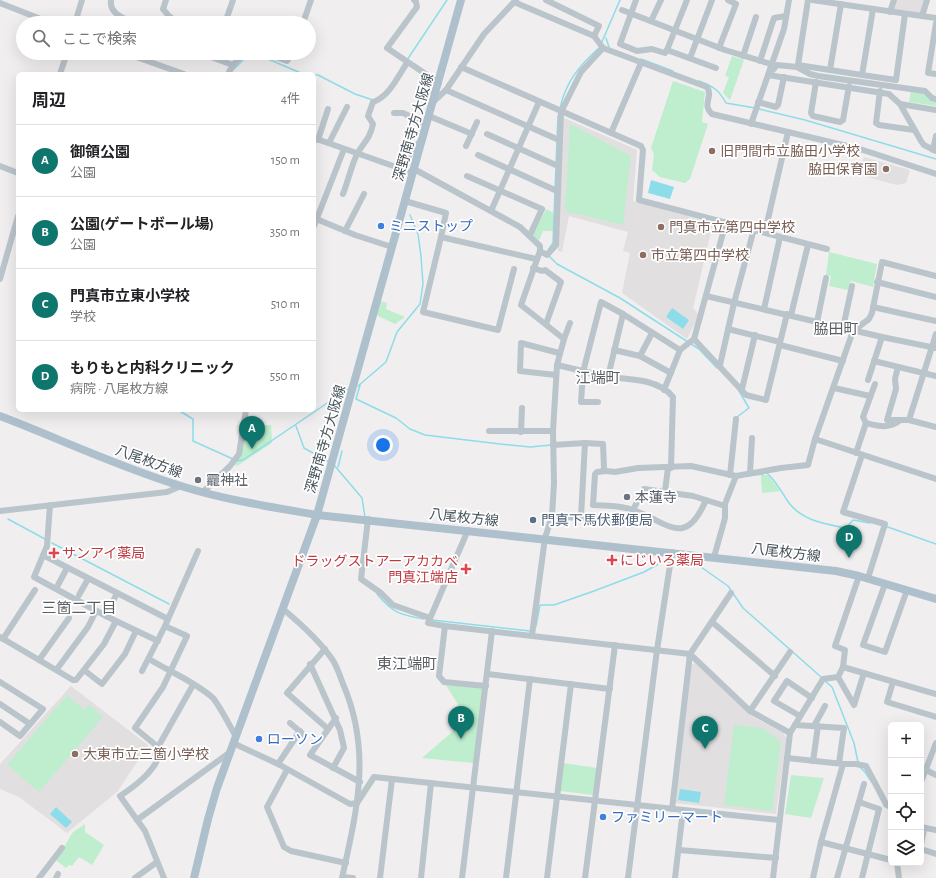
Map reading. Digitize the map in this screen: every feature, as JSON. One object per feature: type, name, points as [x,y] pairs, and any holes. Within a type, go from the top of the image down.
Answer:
[{"type":"main road","name":"深野南寺方大阪線","points":[[194,878],[208,818],[229,752],[317,515],[462,0]]},
{"type":"main road","name":"八尾枚方線","points":[[0,416],[134,470],[181,486],[203,492],[317,515],[545,538],[836,571],[863,577],[936,600]]},
{"type":"street","points":[[78,16],[82,0]]},
{"type":"street","points":[[111,0],[111,9],[121,16]]},
{"type":"street","points":[[166,0],[163,8],[169,16]]},
{"type":"street","points":[[227,16],[233,0]]},
{"type":"street","points":[[305,16],[311,0]]},
{"type":"street","points":[[414,0],[417,7],[387,48],[407,63],[439,83]]},
{"type":"street","points":[[546,0],[599,26],[594,36]]},
{"type":"street","points":[[636,0],[620,44],[637,51],[652,49],[665,53],[687,0]]},
{"type":"street","points":[[651,21],[661,0]]},
{"type":"street","points":[[690,58],[712,0]]},
{"type":"street","points":[[719,48],[736,4],[728,0]]},
{"type":"street","points":[[751,124],[770,70],[790,0]]},
{"type":"street","points":[[808,0],[798,65],[896,80],[905,14]]},
{"type":"street","points":[[812,0],[936,18]]},
{"type":"street","points":[[858,7],[860,0]]},
{"type":"street","points":[[890,12],[894,0]]},
{"type":"street","points":[[922,16],[927,0]]},
{"type":"street","points":[[432,103],[446,90],[460,67],[484,34],[516,1],[594,36],[603,48],[706,88],[709,94],[706,105],[712,114],[860,149],[936,174]]},
{"type":"street","points":[[0,3],[33,16]]},
{"type":"street","points":[[830,70],[841,4]]},
{"type":"street","points":[[862,75],[873,9]]},
{"type":"street","points":[[622,10],[719,48],[760,61],[770,70],[784,77],[880,91],[889,94],[900,104],[924,145],[934,151],[936,136]]},
{"type":"street","points":[[760,61],[774,18],[786,16]]},
{"type":"street","points":[[742,56],[756,17]]},
{"type":"street","points":[[936,23],[928,73],[936,74]]},
{"type":"street","points":[[540,251],[546,255],[556,245],[561,112],[572,86],[581,72],[603,48]]},
{"type":"street","points":[[667,50],[716,68]]},
{"type":"street","points":[[61,72],[65,60]]},
{"type":"street","points":[[145,60],[178,72]]},
{"type":"street","points":[[219,60],[233,65]]},
{"type":"street","points":[[229,72],[238,60]]},
{"type":"street","points":[[343,194],[358,153],[367,141],[374,124],[368,116],[373,102],[379,101],[385,95],[407,63]]},
{"type":"street","points":[[611,133],[641,63]]},
{"type":"street","points":[[770,70],[775,69],[778,65],[796,67],[818,76],[925,91],[932,98],[936,99]]},
{"type":"street","points":[[460,67],[641,146],[643,150],[639,200],[827,249]]},
{"type":"street","points":[[758,102],[776,107],[778,105],[784,77]]},
{"type":"street","points":[[816,82],[811,113],[813,116],[840,122],[843,120],[849,86]]},
{"type":"street","points":[[446,90],[559,140]]},
{"type":"street","points":[[880,91],[876,123],[879,125],[914,130]]},
{"type":"street","points":[[491,211],[540,102]]},
{"type":"street","points":[[900,104],[936,110]]},
{"type":"street","points":[[329,143],[348,107]]},
{"type":"street","points":[[328,110],[316,139],[399,169],[414,171],[491,211],[520,227],[530,235],[540,246],[540,251],[536,259],[522,305],[564,339]]},
{"type":"street","points":[[394,113],[403,113],[472,134]]},
{"type":"street","points":[[466,146],[477,122]]},
{"type":"street","points":[[766,232],[788,132]]},
{"type":"street","points":[[487,134],[558,166]]},
{"type":"street","points":[[399,169],[423,137]]},
{"type":"street","points":[[344,149],[316,218],[345,231],[392,247]]},
{"type":"street","points":[[478,155],[557,191]]},
{"type":"street","points":[[0,166],[16,172]]},
{"type":"street","points":[[467,176],[542,209],[530,235]]},
{"type":"street","points":[[345,231],[364,194]]},
{"type":"street","points":[[405,201],[446,213],[423,312],[498,330],[514,270]]},
{"type":"street","points":[[664,390],[680,350],[693,340],[726,222]]},
{"type":"street","points":[[0,279],[16,223]]},
{"type":"street","points":[[720,365],[734,303],[754,229]]},
{"type":"street","points":[[441,237],[536,259]]},
{"type":"street","points":[[764,309],[780,237]]},
{"type":"street","points":[[693,340],[720,365],[746,395],[766,400],[808,245]]},
{"type":"street","points":[[706,500],[696,519],[686,528],[680,529],[664,524],[633,510],[593,505],[595,474],[598,472],[615,472],[638,468],[670,468],[691,466],[733,476],[808,465],[815,439],[854,331],[869,319],[873,307],[882,262],[936,276]]},
{"type":"street","points":[[534,268],[546,270],[561,282],[546,324]]},
{"type":"street","points":[[817,322],[826,278]]},
{"type":"street","points":[[878,282],[936,297]]},
{"type":"street","points":[[843,328],[852,286]]},
{"type":"street","points":[[706,296],[854,331],[934,347]]},
{"type":"street","points":[[598,402],[581,402],[583,372],[601,302],[680,350]]},
{"type":"street","points":[[873,307],[936,320]]},
{"type":"street","points":[[608,377],[623,314]]},
{"type":"street","points":[[532,635],[545,538],[552,516],[554,483],[553,431],[557,365],[559,353],[570,323]]},
{"type":"street","points":[[728,329],[755,335],[780,344],[844,361]]},
{"type":"street","points":[[640,356],[652,333]]},
{"type":"street","points":[[909,420],[934,347],[936,334]]},
{"type":"street","points":[[742,389],[755,335]]},
{"type":"street","points":[[868,380],[882,337]]},
{"type":"street","points":[[556,375],[520,371],[521,343],[559,353]]},
{"type":"street","points":[[614,350],[640,356],[671,373]]},
{"type":"street","points":[[874,361],[936,376]]},
{"type":"street","points":[[557,365],[608,377],[646,381],[670,392],[673,398],[670,468],[665,491]]},
{"type":"street","points":[[898,367],[895,379],[896,389],[887,420],[909,420],[936,427]]},
{"type":"street","points":[[856,453],[866,423],[863,417],[875,384]]},
{"type":"street","points":[[834,388],[870,396]]},
{"type":"street","points":[[521,432],[522,408]]},
{"type":"street","points":[[203,492],[230,466],[239,454],[246,412]]},
{"type":"street","points":[[714,557],[725,518],[726,506],[733,476],[736,419]]},
{"type":"street","points":[[866,423],[879,427],[892,426],[899,421]]},
{"type":"street","points":[[489,431],[553,431]]},
{"type":"street","points":[[750,473],[752,438]]},
{"type":"street","points":[[815,439],[936,479]]},
{"type":"street","points":[[553,445],[585,443],[603,444],[604,469],[606,471]]},
{"type":"street","points":[[581,517],[585,443]]},
{"type":"street","points":[[838,677],[843,667],[845,650],[835,646],[885,524],[843,512],[862,455]]},
{"type":"street","points":[[0,511],[167,492],[181,486]]},
{"type":"street","points":[[633,510],[644,489],[693,496],[726,506]]},
{"type":"street","points":[[50,506],[47,546],[34,577],[96,611],[158,641]]},
{"type":"street","points":[[552,516],[576,519],[581,517],[610,520],[617,517]]},
{"type":"street","points":[[368,519],[361,579],[393,605],[430,618]]},
{"type":"street","points":[[468,530],[428,623],[690,654],[750,711],[790,733]]},
{"type":"street","points":[[142,671],[165,626],[198,551]]},
{"type":"street","points":[[628,878],[657,650],[672,552]]},
{"type":"street","points":[[43,555],[168,619]]},
{"type":"street","points":[[58,585],[67,568]]},
{"type":"street","points":[[79,595],[88,579]]},
{"type":"street","points":[[885,584],[863,645],[885,652],[907,590]]},
{"type":"street","points":[[35,590],[31,603],[13,629],[2,638],[74,680],[84,670],[104,644],[116,621]]},
{"type":"street","points":[[106,616],[117,593]]},
{"type":"street","points":[[672,809],[690,654],[731,593]]},
{"type":"street","points":[[283,609],[325,649],[333,661],[350,701],[360,751],[360,782],[343,878],[353,878]]},
{"type":"street","points":[[57,669],[88,627],[96,611]]},
{"type":"street","points":[[39,660],[67,625],[69,618]]},
{"type":"street","points":[[712,622],[775,676]]},
{"type":"street","points":[[158,747],[135,728],[163,688],[187,636],[165,626]]},
{"type":"street","points":[[445,626],[438,676],[444,682],[486,686]]},
{"type":"street","points":[[84,670],[102,684],[125,654],[136,631]]},
{"type":"street","points":[[462,878],[488,674],[492,631]]},
{"type":"street","points":[[585,878],[615,645]]},
{"type":"street","points":[[325,649],[310,664],[287,693],[328,729]]},
{"type":"street","points":[[750,711],[790,652]]},
{"type":"street","points":[[149,659],[170,672],[183,677],[213,699],[234,739],[350,804],[357,803],[374,777],[780,820]]},
{"type":"street","points":[[310,664],[336,718],[344,748],[333,768]]},
{"type":"street","points":[[843,667],[936,694]]},
{"type":"street","points":[[838,677],[854,705],[864,673]]},
{"type":"street","points":[[488,674],[610,689]]},
{"type":"street","points":[[773,878],[790,733],[823,679],[838,677]]},
{"type":"street","points":[[506,878],[530,679]]},
{"type":"street","points":[[800,716],[774,700],[787,681],[812,698]]},
{"type":"street","points":[[0,682],[44,709],[20,736],[0,722]]},
{"type":"street","points":[[893,682],[887,702],[936,717]]},
{"type":"street","points":[[164,878],[145,831],[120,796],[149,774],[159,753],[158,747],[193,684]]},
{"type":"street","points":[[547,878],[571,684]]},
{"type":"street","points":[[0,704],[30,724]]},
{"type":"street","points":[[813,761],[816,726],[825,706]]},
{"type":"street","points":[[336,718],[310,756],[360,782]]},
{"type":"street","points":[[278,764],[302,733],[290,723]]},
{"type":"street","points":[[795,725],[844,728],[841,764],[813,878]]},
{"type":"street","points":[[924,775],[936,743]]},
{"type":"street","points":[[138,820],[229,752]]},
{"type":"street","points":[[787,758],[866,766],[886,804],[888,805]]},
{"type":"street","points":[[287,770],[267,807],[284,847],[291,851],[346,863]]},
{"type":"street","points":[[926,770],[936,775]]},
{"type":"street","points":[[380,878],[392,779]]},
{"type":"street","points":[[421,878],[431,783]]},
{"type":"street","points":[[837,878],[864,784]]},
{"type":"street","points":[[859,802],[879,808],[862,878]]},
{"type":"street","points":[[676,878],[683,810]]},
{"type":"street","points":[[924,828],[936,830]]},
{"type":"street","points":[[821,842],[888,859]]},
{"type":"street","points":[[39,878],[62,848]]},
{"type":"street","points":[[679,850],[776,858]]},
{"type":"street","points":[[924,850],[936,854]]},
{"type":"street","points":[[135,878],[157,862]]},
{"type":"street","points":[[897,866],[899,878]]},
{"type":"shaded area","points":[[897,0],[926,0],[921,14],[894,10]]},
{"type":"shaded area","name":"門真市立第四中学校","points":[[562,117],[637,150],[633,201],[713,223],[693,308],[699,315],[687,339],[622,293],[630,253],[623,251],[628,232],[569,216],[562,252],[558,251]]},
{"type":"shaded area","points":[[864,157],[910,170],[906,183],[897,185],[859,175]]},
{"type":"shaded area","points":[[695,663],[753,717],[783,733],[787,739],[776,814],[675,803],[691,665]]},
{"type":"shaded area","name":"大東市立三箇小学校","points":[[71,686],[148,745],[118,791],[67,833],[19,797],[0,789],[0,764]]},
{"type":"green space","points":[[732,56],[744,60],[730,100],[723,93],[729,77],[725,76]]},
{"type":"green space","points":[[673,81],[705,92],[702,122],[708,124],[690,179],[685,183],[660,177],[652,170],[654,154],[651,148]]},
{"type":"green space","points":[[911,90],[924,92],[936,100],[936,106],[909,102]]},
{"type":"green space","points":[[570,124],[631,156],[623,225],[565,211]]},
{"type":"green space","points":[[546,209],[554,213],[553,231],[543,231],[539,240],[533,235]]},
{"type":"green space","points":[[829,252],[877,264],[873,287],[851,281],[848,290],[829,286],[831,276],[826,275]]},
{"type":"green space","points":[[380,301],[387,303],[386,309],[405,317],[395,324],[376,315]]},
{"type":"green space","points":[[271,425],[272,443],[237,466],[235,465],[246,426]]},
{"type":"green space","points":[[761,475],[768,475],[780,491],[762,493]]},
{"type":"green space","points":[[446,685],[484,688],[474,763],[422,758],[467,719]]},
{"type":"green space","points":[[67,695],[84,710],[89,704],[103,717],[39,792],[7,765]]},
{"type":"green space","points":[[734,725],[762,728],[781,742],[772,811],[724,805]]},
{"type":"green space","points":[[563,763],[597,768],[593,795],[560,791]]},
{"type":"green space","points":[[791,775],[824,778],[811,818],[785,814]]},
{"type":"green space","points":[[85,824],[85,832],[104,845],[92,865],[79,857],[72,866],[69,865],[66,868],[56,860],[73,832]]},
{"type":"water","points":[[651,180],[674,187],[670,199],[648,193]]},
{"type":"water","points":[[672,308],[689,320],[683,329],[666,317]]},
{"type":"water","points":[[680,789],[701,792],[699,803],[678,800]]},
{"type":"water","points":[[56,807],[72,822],[66,828],[50,814]]},
{"type":"waterway","points":[[407,60],[447,0]]},
{"type":"waterway","points":[[601,44],[620,0]]},
{"type":"waterway","points":[[606,38],[609,47]]},
{"type":"waterway","points":[[560,108],[566,90],[575,74],[586,60],[600,47]]},
{"type":"waterway","points":[[641,59],[673,71]]},
{"type":"waterway","points":[[234,69],[243,60]]},
{"type":"waterway","points":[[270,60],[298,72]]},
{"type":"waterway","points":[[316,75],[355,94],[373,100]]},
{"type":"waterway","points":[[699,81],[715,89],[726,103],[755,108]]},
{"type":"waterway","points":[[759,109],[805,120],[936,159]]},
{"type":"waterway","points":[[557,138],[558,116]]},
{"type":"waterway","points":[[556,164],[557,141]]},
{"type":"waterway","points":[[555,188],[556,167]]},
{"type":"waterway","points":[[548,250],[553,243],[555,191]]},
{"type":"waterway","points":[[358,386],[386,362],[397,332],[420,304],[423,284],[421,256],[418,234],[410,215]]},
{"type":"waterway","points":[[549,256],[557,264],[620,298],[688,342]]},
{"type":"waterway","points":[[691,344],[699,349],[717,368]]},
{"type":"waterway","points":[[360,385],[356,399],[396,418],[410,429],[425,435],[530,447],[551,445]]},
{"type":"waterway","points":[[316,411],[348,389]]},
{"type":"waterway","points":[[737,417],[749,408],[739,391]]},
{"type":"waterway","points":[[181,412],[193,419],[193,441],[233,459]]},
{"type":"waterway","points":[[236,461],[243,460],[314,412]]},
{"type":"waterway","points":[[296,426],[304,448],[329,462]]},
{"type":"waterway","points":[[338,467],[342,451]]},
{"type":"waterway","points":[[334,465],[362,498],[365,517]]},
{"type":"waterway","points":[[767,473],[776,483],[789,503],[808,518],[822,523],[846,528],[853,520],[870,523]]},
{"type":"waterway","points":[[747,476],[763,474]]},
{"type":"waterway","points":[[8,519],[45,539]]},
{"type":"waterway","points":[[885,526],[936,544]]},
{"type":"waterway","points":[[52,543],[169,604]]},
{"type":"waterway","points":[[536,626],[540,605],[554,605],[594,591],[644,572],[664,561]]},
{"type":"waterway","points":[[690,562],[701,567],[728,586],[743,608],[821,677]]},
{"type":"waterway","points":[[377,594],[398,612],[424,619]]},
{"type":"waterway","points":[[432,620],[530,631]]},
{"type":"waterway","points":[[825,681],[832,687],[854,743],[858,762]]},
{"type":"waterway","points":[[860,767],[871,781]]},
{"type":"waterway","points":[[884,806],[888,808]]},
{"type":"place","name":"旧門間市立脇田小学校","points":[[712,151]]},
{"type":"place","name":"脇田保育園","points":[[886,169]]},
{"type":"place","name":"ミニストップ","points":[[381,226]]},
{"type":"place","name":"門真市立第四中学校","points":[[661,227]]},
{"type":"place","name":"市立第四中学校","points":[[643,255]]},
{"type":"place","name":"御領公園","points":[[252,449]]},
{"type":"place","name":"龗神社","points":[[198,480]]},
{"type":"place","name":"本蓮寺","points":[[627,497]]},
{"type":"place","name":"門真下馬伏郵便局","points":[[533,520]]},
{"type":"place","name":"サンアイ薬局","points":[[54,553]]},
{"type":"place","name":"もりもと内科クリニック","points":[[849,558]]},
{"type":"place","name":"にじいろ薬局","points":[[612,560]]},
{"type":"place","name":"ドラッグストアーアカカベ 門真江端店","points":[[466,569]]},
{"type":"place","name":"ローソン","points":[[259,739]]},
{"type":"place","name":"公園(ゲートボール場)","points":[[461,739]]},
{"type":"place","name":"門真市立東小学校","points":[[705,749]]},
{"type":"place","name":"大東市立三箇小学校","points":[[75,754]]},
{"type":"place","name":"ファミリーマート","points":[[603,817]]},
{"type":"district","name":"脇田町","points":[[836,329]]},
{"type":"district","name":"江端町","points":[[598,378]]},
{"type":"district","name":"三箇二丁目","points":[[79,608]]},
{"type":"district","name":"東江端町","points":[[407,664]]}]
